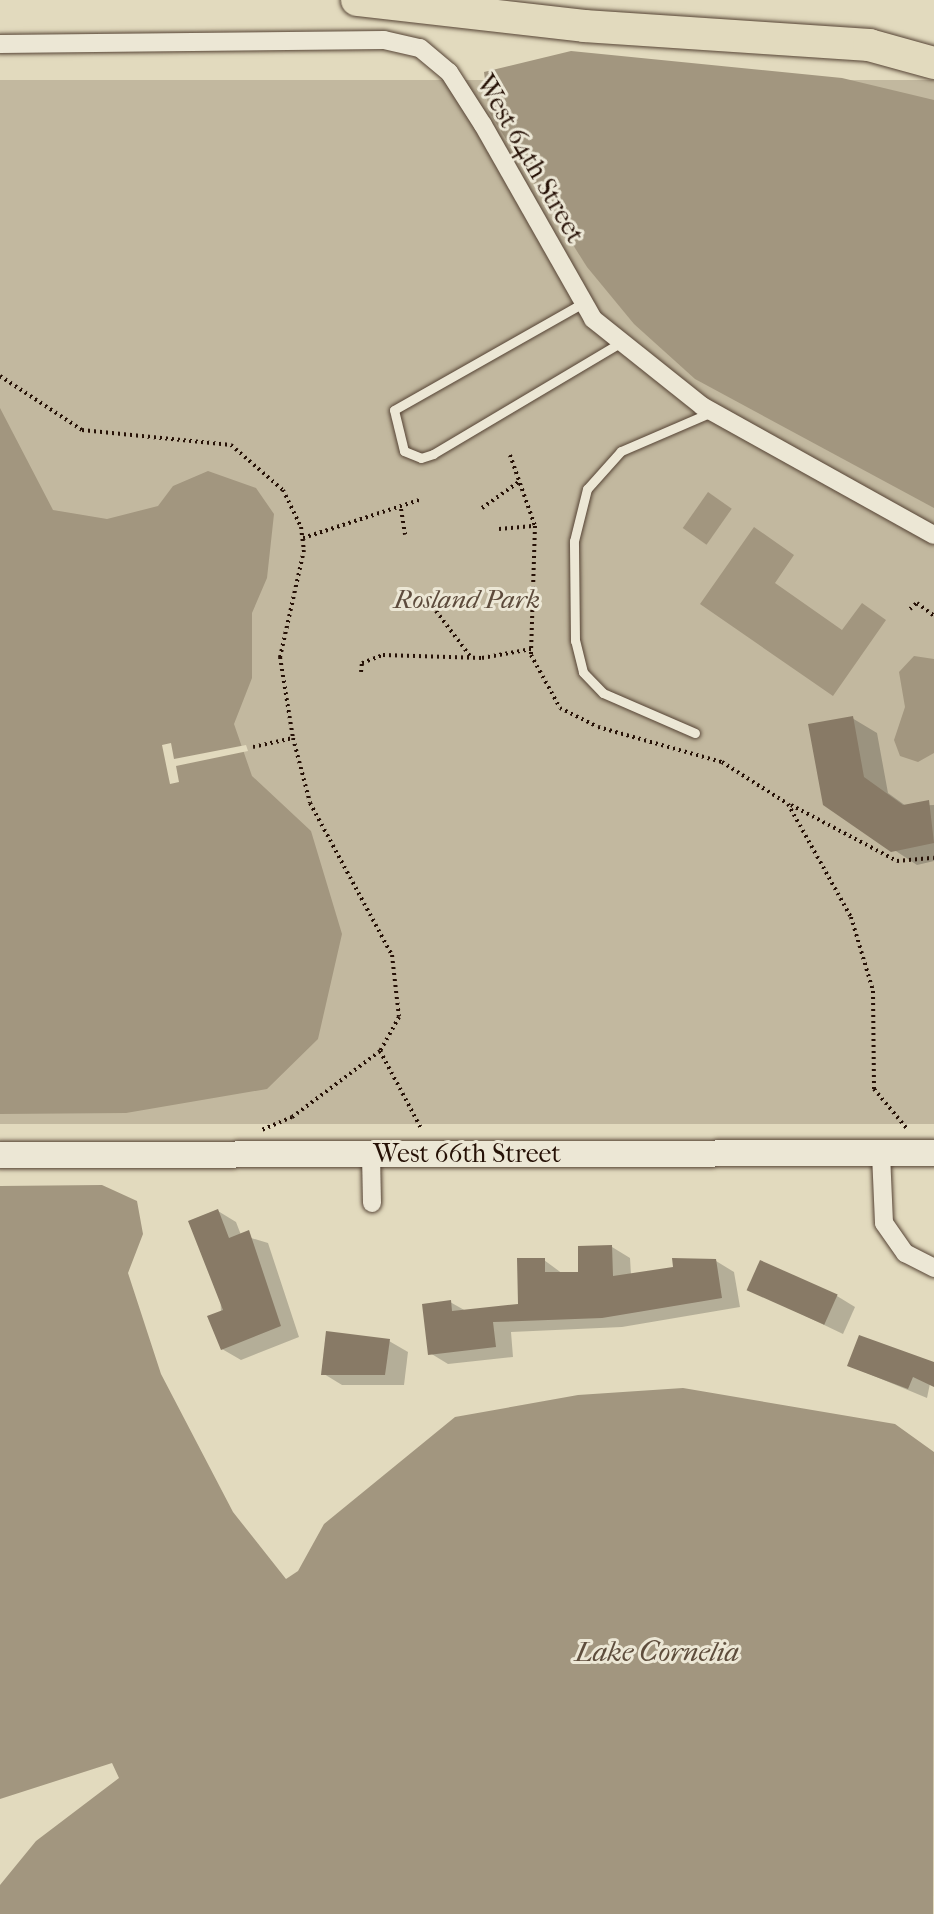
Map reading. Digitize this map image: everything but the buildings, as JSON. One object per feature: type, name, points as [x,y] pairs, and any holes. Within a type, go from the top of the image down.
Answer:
[{"type":"highway","points":[[357,0],[584,26],[869,45],[934,63]]},
{"type":"street","name":"West 64th Street","points":[[0,44],[384,40],[420,48],[449,72],[483,125],[583,303],[622,342],[712,412],[934,535]]},
{"type":"street","name":"West 66th Street","points":[[0,1155],[881,1154],[924,1145]]},
{"type":"street","points":[[881,1154],[884,1223],[905,1253],[934,1268]]},
{"type":"street","points":[[371,1155],[372,1203]]},
{"type":"lane","points":[[583,303],[394,410],[404,451],[421,458],[433,454],[622,342]]},
{"type":"lane","points":[[695,733],[603,693],[583,672],[575,641],[574,541],[587,489],[621,451],[712,412]]},
{"type":"path","points":[[0,376],[82,430],[231,445],[283,490],[303,538],[280,657],[293,738],[310,803],[392,955],[399,1017],[380,1051],[292,1117],[256,1133]]},
{"type":"path","points":[[510,455],[535,526],[531,649],[560,708],[572,718],[722,762],[788,804],[897,861],[934,858]]},
{"type":"path","points":[[482,508],[520,481]]},
{"type":"path","points":[[303,538],[380,509],[401,509],[422,499]]},
{"type":"path","points":[[401,509],[405,535]]},
{"type":"path","points":[[499,529],[535,526]]},
{"type":"path","points":[[910,609],[917,603],[934,616]]},
{"type":"path","points":[[436,611],[448,636],[472,657]]},
{"type":"path","points":[[361,672],[362,663],[383,655],[472,657],[531,649]]},
{"type":"path","points":[[253,747],[293,738]]},
{"type":"path","points":[[788,804],[851,917],[873,991],[874,1089],[924,1145]]},
{"type":"path","points":[[380,1051],[425,1139]]},
{"type":"green space","name":"Rosland Park","points":[[0,80],[934,80],[934,1124],[0,1124]]},
{"type":"water","points":[[571,51],[842,78],[934,100],[934,508],[695,379],[634,324],[587,267],[489,112],[484,72]]},
{"type":"water","points":[[0,408],[53,510],[107,519],[158,506],[173,486],[208,471],[256,488],[274,514],[267,578],[252,613],[252,678],[234,724],[252,776],[311,831],[342,934],[318,1039],[267,1089],[126,1113],[0,1114]]},
{"type":"water","points":[[708,492],[732,509],[707,545],[683,528]]},
{"type":"water","points":[[754,527],[794,555],[775,583],[842,630],[862,603],[886,620],[833,696],[700,604]]},
{"type":"water","points":[[914,656],[934,659],[934,753],[918,762],[900,756],[894,740],[905,707],[899,672]]},
{"type":"water","name":"Lake Cornelia","points":[[102,1185],[137,1201],[143,1234],[128,1273],[161,1374],[233,1512],[286,1579],[298,1571],[324,1524],[455,1417],[578,1395],[683,1388],[895,1424],[934,1452],[933,1914],[0,1914],[0,1885],[36,1841],[119,1778],[112,1763],[0,1799],[0,1186]]},
{"type":"pier","points":[[171,743],[174,759],[246,745],[248,751],[176,766],[179,782],[170,784],[162,745]]}]
